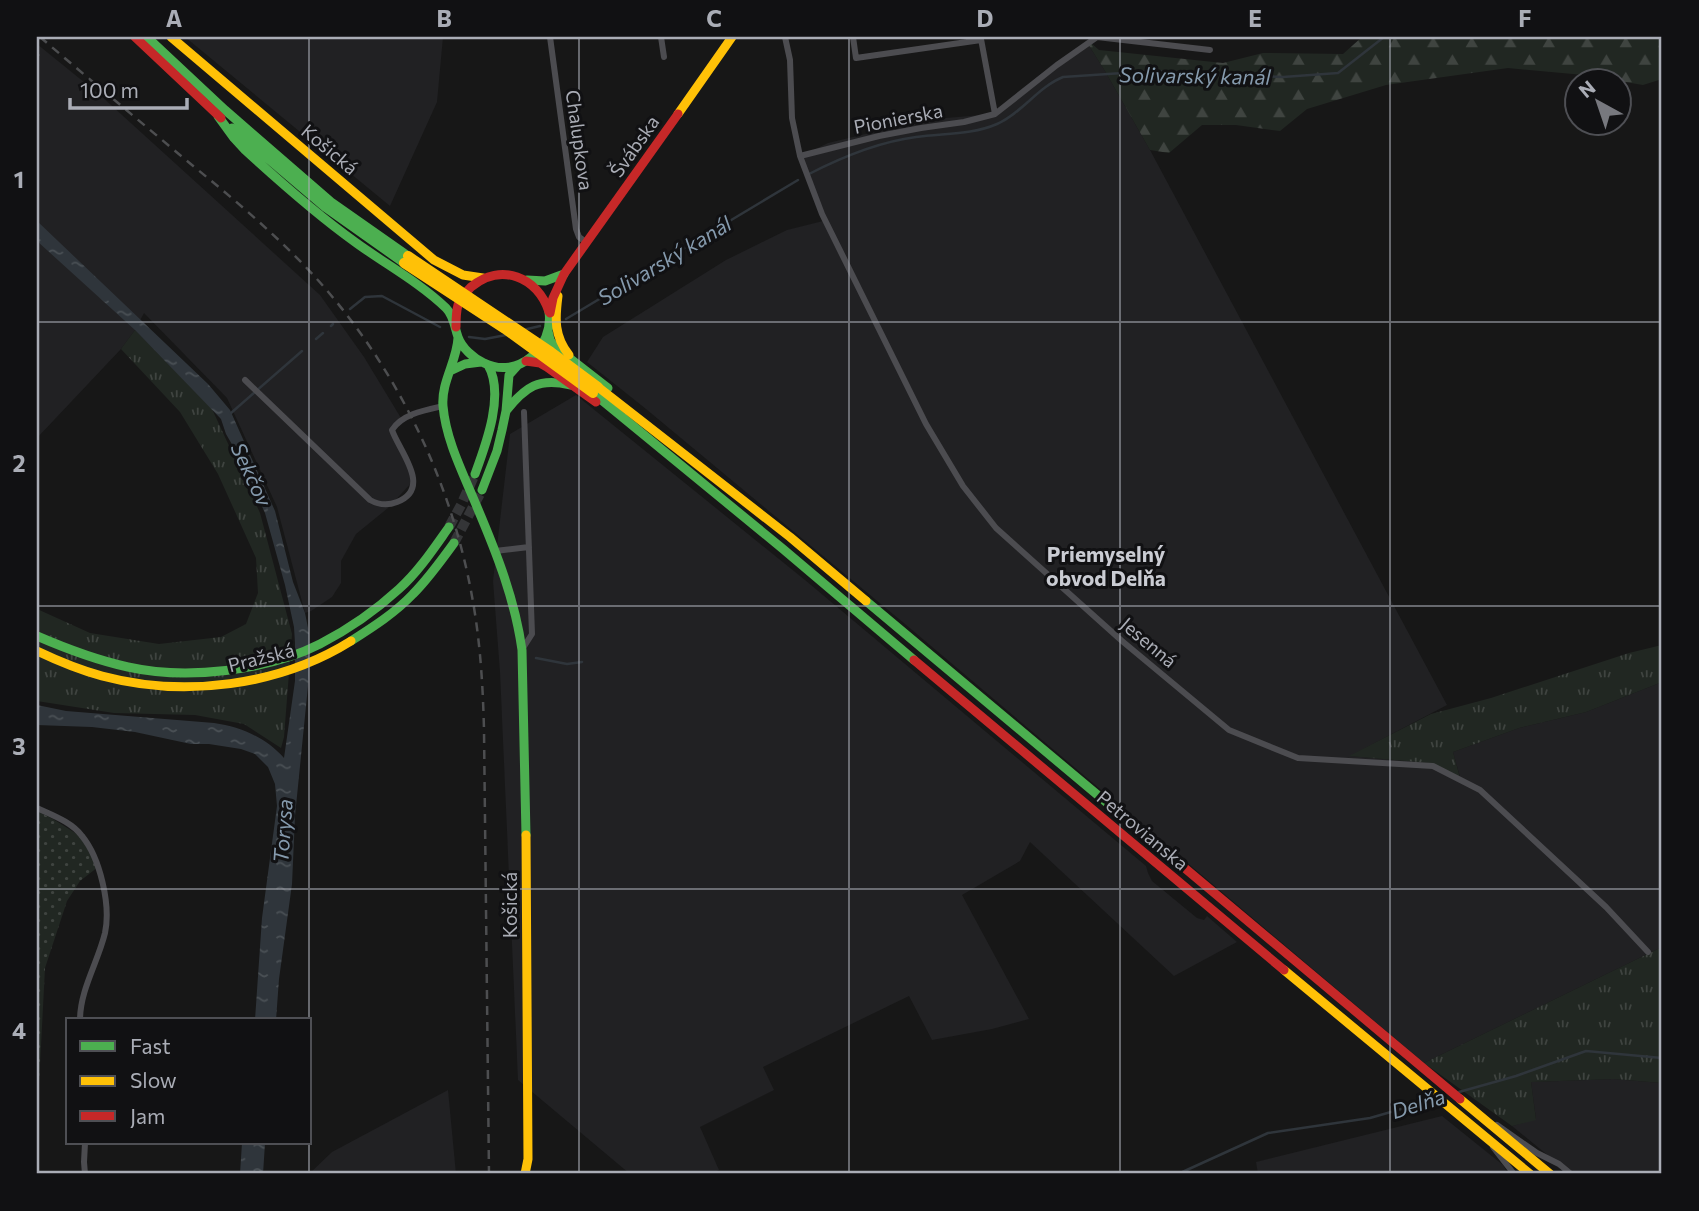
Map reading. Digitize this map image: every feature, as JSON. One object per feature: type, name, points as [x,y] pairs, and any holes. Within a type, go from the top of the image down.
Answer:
[{"type":"main road","points":[[135,37],[218,116],[325,206],[551,352],[592,391],[790,537]]},
{"type":"main road","points":[[147,37],[225,110],[331,202],[406,259]]},
{"type":"main road","name":"Košická","points":[[171,37],[434,260],[460,275],[484,278]]},
{"type":"main road","name":"Švábska","points":[[550,313],[553,298],[564,274],[732,37]]},
{"type":"main road","points":[[218,116],[239,144],[319,214],[446,307],[453,316],[458,338],[473,356],[498,367],[523,363],[547,366],[592,391]]},
{"type":"main road","name":"Košická","points":[[434,260],[457,291],[460,302]]},
{"type":"main road","points":[[527,280],[545,281],[564,274]]},
{"type":"main road","points":[[564,274],[556,304],[556,334],[575,362]]},
{"type":"main road","points":[[456,327],[456,312],[467,290],[484,278],[495,275],[518,275],[536,286],[550,313],[548,331],[540,349],[509,375],[506,411],[497,452],[482,490]]},
{"type":"main road","points":[[548,331],[554,346],[741,492],[790,537]]},
{"type":"main road","name":"Košická","points":[[458,338],[456,355],[443,390],[447,426],[509,587],[522,650],[528,1160],[525,1174]]},
{"type":"main road","points":[[449,371],[463,364],[485,363]]},
{"type":"main road","points":[[475,474],[489,430],[495,381],[485,363]]},
{"type":"main road","points":[[506,411],[520,394],[530,386],[542,382],[562,383],[592,391]]},
{"type":"main road","name":"Petrovianska","points":[[592,391],[1530,1174]]},
{"type":"main road","name":"Pražská","points":[[37,636],[90,658],[148,671],[215,673],[267,664],[335,636],[375,610],[417,570],[449,527]]},
{"type":"main road","name":"Petrovianska","points":[[790,537],[1550,1174]]},
{"type":"main road","name":"Pražská","points":[[37,651],[60,662],[110,678],[159,686],[216,686],[267,677],[335,651],[382,621],[407,600],[454,543]]},
{"type":"main road","name":"Košická","points":[[528,1160],[532,1174]]},
{"type":"street","name":"Chalupkova","points":[[550,37],[576,229],[579,237],[587,243]]},
{"type":"street","points":[[661,37],[664,57]]},
{"type":"street","points":[[785,37],[790,60],[792,118],[800,156]]},
{"type":"street","points":[[853,37],[856,58],[981,38],[995,114]]},
{"type":"street","name":"Pionierska","points":[[800,156],[878,136],[964,122],[995,114],[1097,37],[1210,50]]},
{"type":"street","name":"Jesenná","points":[[800,156],[843,257],[926,424],[963,486],[987,518],[1009,540],[1122,641],[1229,730],[1298,758],[1433,766],[1480,790],[1606,907],[1648,952]]},
{"type":"street","points":[[246,380],[370,500],[383,505],[404,498],[414,481],[411,466],[392,430],[410,415],[443,406]]},
{"type":"street","name":"Košická","points":[[522,650],[531,634],[524,412]]},
{"type":"street","points":[[495,551],[529,547]]},
{"type":"street","points":[[37,808],[73,827],[82,835],[100,870],[104,886],[105,933],[82,998],[80,1018]]},
{"type":"street","name":"Petrovianska","points":[[1480,1116],[1571,1174]]},
{"type":"street","name":"Petrovianska","points":[[1483,1135],[1514,1174]]},
{"type":"street","points":[[85,1144],[85,1174]]},
{"type":"shaded area","points":[[185,37],[443,37],[437,102],[390,206]]},
{"type":"shaded area","points":[[37,44],[100,95],[320,295],[364,357],[401,418],[391,427],[415,479],[388,508],[356,534],[341,561],[341,583],[332,597],[311,611],[305,613],[277,507],[227,398],[144,313],[121,349],[37,438]]},
{"type":"shaded area","points":[[1088,44],[1150,150],[1447,705],[1350,756],[1429,763],[1460,777],[1453,752],[1519,728],[1586,712],[1662,682],[1662,947],[1424,1063],[905,624],[587,362],[603,337],[726,260],[787,230],[823,221],[799,157],[828,143],[903,125],[993,114],[1054,63]]},
{"type":"shaded area","points":[[576,395],[805,580],[1146,866],[1152,881],[1197,918],[1204,920],[1207,916],[1237,942],[1174,976],[1030,842],[1020,861],[962,895],[1029,1019],[932,1040],[909,996],[763,1067],[774,1090],[700,1127],[719,1170],[711,1174],[630,1174],[518,1080],[500,672],[493,581],[510,434]]},
{"type":"shaded area","points":[[1614,1079],[1662,1083],[1662,1174],[1573,1174],[1512,1126],[1536,1119],[1531,1082]]},
{"type":"shaded area","points":[[448,1090],[456,1174],[309,1174],[332,1152]]},
{"type":"shaded area","points":[[1442,1116],[1503,1165],[1508,1174],[1258,1174],[1256,1162]]},
{"type":"green space","points":[[1362,37],[1662,37],[1662,79],[1643,85],[1632,83],[1632,66],[1562,66],[1562,73],[1508,68],[1386,85],[1307,109],[1280,131],[1236,125],[1202,125],[1169,153],[1150,150],[1088,44],[1091,43],[1099,50],[1223,63],[1263,53],[1343,54]]},
{"type":"green space","points":[[135,330],[212,409],[260,513],[292,634],[281,748],[244,724],[195,715],[114,713],[37,701],[37,609],[90,633],[159,644],[221,637],[246,624],[258,593],[256,558],[218,474],[180,412],[121,349]]},
{"type":"green space","points":[[1662,645],[1662,682],[1586,712],[1519,728],[1453,752],[1460,778],[1429,763],[1349,756],[1431,714]]},
{"type":"green space","points":[[37,811],[80,836],[98,867],[80,881],[67,901],[45,968],[37,1123]]},
{"type":"green space","points":[[1662,947],[1662,1083],[1614,1079],[1531,1082],[1536,1120],[1512,1126],[1424,1063]]},
{"type":"water","points":[[37,221],[208,384],[230,410],[275,511],[309,633],[309,676],[295,816],[292,884],[276,1018],[255,1018],[262,918],[277,806],[275,784],[268,767],[255,754],[241,749],[191,744],[135,732],[37,725],[37,705],[66,711],[214,723],[252,734],[269,744],[284,758],[295,681],[295,643],[285,585],[265,513],[221,419],[135,330],[37,241]]},
{"type":"water","points":[[242,1144],[265,1144],[263,1174],[240,1174]]},
{"type":"waterway","name":"Solivarský kanál","points":[[809,174],[847,156],[888,142],[987,128],[1006,119],[1054,81],[1063,77],[1153,71],[1283,77],[1338,73],[1384,37]]},
{"type":"waterway","name":"Solivarský kanál","points":[[566,319],[798,180]]},
{"type":"waterway","name":"Solivarský kanál","points":[[350,309],[365,297],[382,296],[440,327]]},
{"type":"waterway","name":"Solivarský kanál","points":[[523,330],[540,326]]},
{"type":"waterway","name":"Solivarský kanál","points":[[316,339],[323,333]]},
{"type":"waterway","name":"Solivarský kanál","points":[[469,337],[485,339],[506,335]]},
{"type":"waterway","name":"Solivarský kanál","points":[[231,413],[302,351]]},
{"type":"waterway","points":[[536,658],[567,664],[582,662]]},
{"type":"waterway","name":"Delňa","points":[[1459,1092],[1516,1076],[1586,1051],[1662,1058]]},
{"type":"waterway","name":"Delňa","points":[[1178,1174],[1268,1133],[1370,1118],[1436,1099]]},
{"type":"tunnel","points":[[449,527],[475,474]]},
{"type":"tunnel","points":[[454,543],[482,490]]},
{"type":"railway","points":[[40,37],[253,216],[316,278],[374,352],[420,434],[438,478],[454,522],[466,568],[479,643],[484,730],[489,1174]]},
{"type":"traffic: fast","points":[[147,37],[225,110],[331,202],[408,256]]},
{"type":"traffic: fast","points":[[218,116],[245,150],[299,198],[446,308],[462,345],[480,361],[497,367],[509,367],[521,364],[531,357],[546,337],[549,312]]},
{"type":"traffic: fast","points":[[232,128],[325,207],[404,263]]},
{"type":"traffic: fast","points":[[527,280],[545,281],[564,274]]},
{"type":"traffic: fast","points":[[548,331],[554,346],[608,388]]},
{"type":"traffic: fast","points":[[458,338],[444,388],[443,406],[456,458],[504,577],[519,631],[522,650],[526,835]]},
{"type":"traffic: fast","points":[[450,371],[465,364],[481,362]]},
{"type":"traffic: fast","points":[[475,474],[494,404],[495,390],[488,365]]},
{"type":"traffic: fast","points":[[482,490],[502,430],[509,375],[518,365]]},
{"type":"traffic: fast","points":[[506,411],[526,390],[541,383],[570,385]]},
{"type":"traffic: fast","points":[[593,393],[914,660]]},
{"type":"traffic: fast","points":[[37,636],[93,658],[151,671],[200,673],[276,661],[320,644],[371,612],[413,575],[449,527]]},
{"type":"traffic: fast","points":[[351,641],[406,601],[454,543]]},
{"type":"traffic: fast","points":[[866,601],[1137,828]]},
{"type":"traffic: slow","points":[[171,37],[434,260],[463,275],[483,278]]},
{"type":"traffic: slow","points":[[678,114],[732,37]]},
{"type":"traffic: slow","points":[[408,256],[551,352],[598,387]]},
{"type":"traffic: slow","points":[[404,263],[505,329],[593,393]]},
{"type":"traffic: slow","points":[[558,296],[557,327],[569,355]]},
{"type":"traffic: slow","points":[[598,387],[790,537],[866,601]]},
{"type":"traffic: slow","points":[[37,651],[69,665],[133,683],[198,686],[230,684],[293,669],[351,641]]},
{"type":"traffic: slow","points":[[525,1174],[528,1159],[526,835]]},
{"type":"traffic: slow","points":[[1284,970],[1530,1174]]},
{"type":"traffic: slow","points":[[1460,1099],[1550,1174]]},
{"type":"traffic: jam","points":[[135,37],[221,118]]},
{"type":"traffic: jam","points":[[550,313],[553,298],[564,274],[678,114]]},
{"type":"traffic: jam","points":[[456,327],[457,308],[464,295],[471,287],[494,275],[517,277],[527,282],[544,300],[549,312]]},
{"type":"traffic: jam","points":[[526,361],[547,367],[596,402]]},
{"type":"traffic: jam","points":[[914,660],[1284,970]]},
{"type":"traffic: jam","points":[[1137,828],[1460,1099]]},
{"type":"district","name":"Priemyselný obvod Delňa","points":[[1106,565]]},
{"type":"water label","name":"Sekčov","points":[[252,474]]},
{"type":"water label","name":"Torysa","points":[[282,831]]}]
